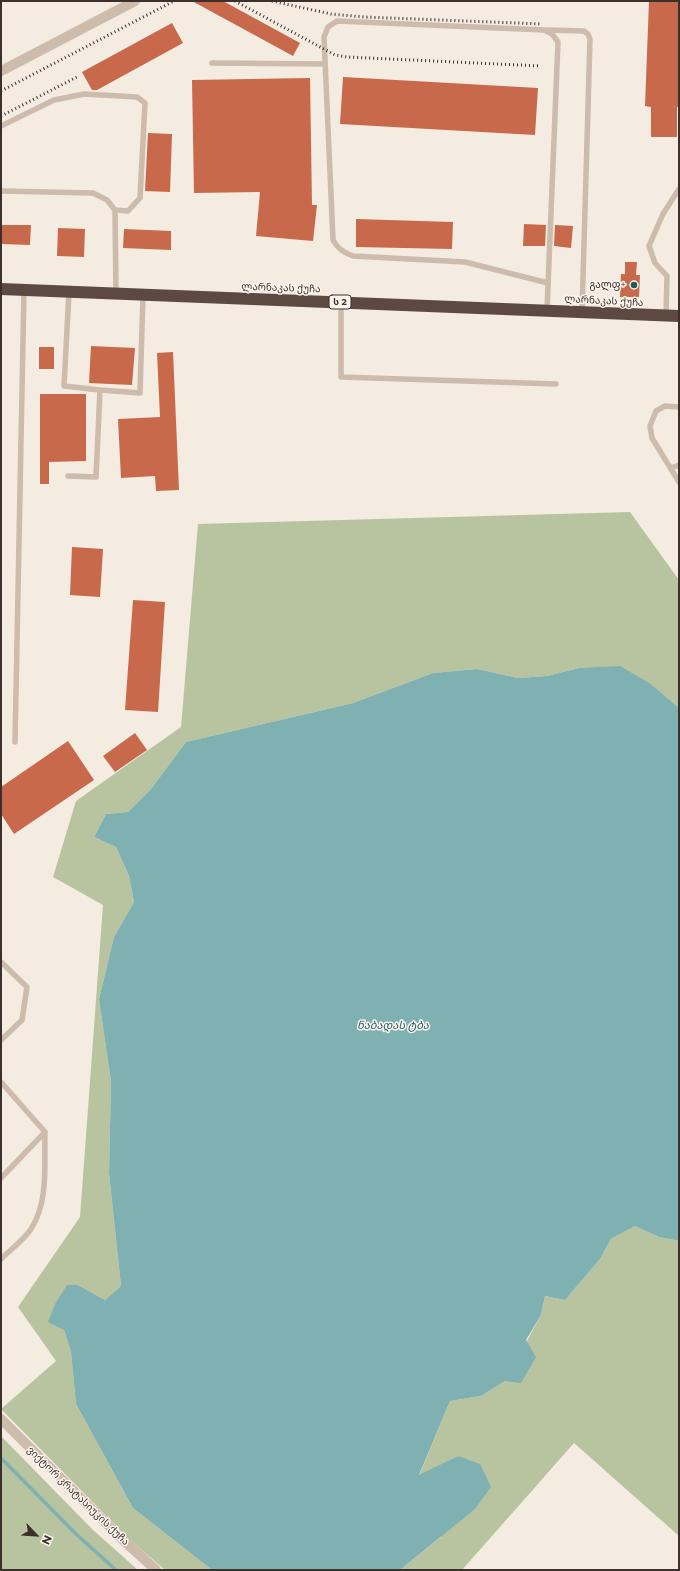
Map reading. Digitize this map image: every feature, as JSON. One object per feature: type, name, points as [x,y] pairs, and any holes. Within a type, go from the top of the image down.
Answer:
[{"type":"highway","name":"ლარნაკას ქუჩა","points":[[1,289],[679,316]]},
{"type":"street","points":[[1,71],[135,1]]},
{"type":"street","name":"ვიქტორ კრატასიუკის ქუჩა","points":[[1,1419],[112,1530],[156,1570]]},
{"type":"lane","points":[[548,284],[465,262],[353,256],[337,248],[333,240],[325,64],[324,37],[328,27],[337,20],[584,31],[588,34],[590,39],[582,312]]},
{"type":"lane","points":[[544,30],[552,34],[558,42],[547,310]]},
{"type":"lane","points":[[212,63],[325,64]]},
{"type":"lane","points":[[1,126],[54,100],[84,94],[137,97],[145,103],[140,198],[128,211],[115,210]]},
{"type":"lane","points":[[666,316],[667,276],[655,263],[649,246],[663,214],[679,189]]},
{"type":"lane","points":[[1,190],[93,193],[107,200],[115,210],[116,293]]},
{"type":"lane","points":[[15,742],[24,290]]},
{"type":"lane","points":[[69,291],[64,386],[140,393],[143,294]]},
{"type":"lane","points":[[341,302],[341,377],[556,384]]},
{"type":"lane","points":[[68,476],[96,477],[100,390]]},
{"type":"lane","points":[[679,407],[666,406],[656,411],[650,426],[652,438],[679,482]]},
{"type":"lane","points":[[671,468],[679,465]]},
{"type":"lane","points":[[1,962],[27,987],[22,1020],[1,1040]]},
{"type":"lane","points":[[1,1082],[45,1132],[44,1188],[40,1208],[31,1229],[1,1259]]},
{"type":"lane","points":[[1,1178],[45,1132]]},
{"type":"green space","points":[[630,512],[679,580],[679,708],[651,684],[579,668],[547,676],[518,678],[477,669],[433,673],[353,703],[186,742],[151,789],[128,812],[106,814],[94,837],[116,847],[129,876],[134,902],[114,937],[99,999],[111,1082],[109,1173],[121,1286],[105,1300],[78,1285],[64,1330],[71,1352],[76,1404],[133,1508],[212,1570],[165,1570],[129,1539],[1,1409],[56,1361],[18,1307],[80,1217],[103,905],[53,877],[76,801],[181,727],[198,524]]},
{"type":"green space","points":[[635,1226],[659,1237],[679,1241],[679,1536],[574,1443],[462,1570],[400,1570],[441,1537],[458,1456],[419,1476],[450,1401],[481,1396],[505,1381],[541,1315],[545,1296],[565,1300],[600,1259],[611,1239]]},
{"type":"green space","points":[[1,1436],[92,1529],[138,1570],[1,1570]]},
{"type":"water","name":"ნაბადას ტბა","points":[[620,666],[651,684],[679,708],[679,1241],[659,1237],[635,1226],[611,1239],[600,1259],[565,1300],[545,1296],[541,1315],[526,1340],[536,1357],[521,1383],[505,1381],[481,1396],[450,1401],[419,1475],[458,1456],[480,1464],[491,1487],[475,1509],[400,1570],[212,1570],[133,1508],[76,1404],[71,1352],[64,1330],[48,1322],[55,1304],[67,1285],[78,1285],[105,1300],[121,1286],[109,1173],[111,1082],[99,999],[114,937],[134,902],[129,876],[116,847],[94,837],[106,814],[128,812],[151,789],[186,742],[353,703],[433,673],[477,669],[518,678],[547,676],[579,668]]},
{"type":"building","points":[[192,1],[223,1],[300,43],[293,56]]},
{"type":"building","points":[[649,1],[679,1],[679,107],[677,107],[677,137],[651,137],[651,107],[645,106]]},
{"type":"building","points":[[172,23],[183,43],[97,90],[92,90],[82,72]]},
{"type":"building","points":[[343,77],[538,88],[535,135],[340,124]]},
{"type":"building","points":[[310,78],[312,205],[317,205],[313,241],[256,236],[260,192],[194,193],[192,80]]},
{"type":"building","points":[[148,133],[172,134],[170,192],[145,191]]},
{"type":"building","points":[[356,219],[453,222],[452,249],[356,247]]},
{"type":"building","points":[[524,224],[546,225],[545,246],[523,246]]},
{"type":"building","points":[[1,225],[31,225],[30,245],[1,244]]},
{"type":"building","points":[[555,225],[573,226],[571,248],[554,246]]},
{"type":"building","points":[[58,228],[85,229],[84,257],[57,256]]},
{"type":"building","points":[[124,229],[171,231],[171,250],[123,248]]},
{"type":"building","points":[[625,262],[637,262],[636,275],[640,275],[639,297],[620,297],[621,274],[625,274]]},
{"type":"building","points":[[91,346],[135,348],[132,385],[89,383]]},
{"type":"building","points":[[39,347],[54,347],[54,369],[39,369]]},
{"type":"building","points":[[173,352],[179,490],[156,491],[155,476],[121,478],[118,419],[160,417],[157,353]]},
{"type":"building","points":[[40,394],[86,394],[86,461],[49,462],[49,484],[40,484]]},
{"type":"building","points":[[72,547],[103,549],[100,597],[70,595]]},
{"type":"building","points":[[133,600],[165,602],[158,712],[125,710]]},
{"type":"building","points":[[135,733],[147,750],[115,772],[103,756]]},
{"type":"building","points":[[68,741],[94,780],[14,834],[1,814],[1,787]]},
{"type":"waterway","points":[[1,1458],[76,1534],[116,1570]]},
{"type":"railway","points":[[1,91],[174,1]]},
{"type":"railway","points":[[235,1],[335,55],[347,57],[541,66]]},
{"type":"railway","points":[[272,1],[331,14],[364,17],[542,24]]},
{"type":"railway","points":[[1,116],[79,76]]},
{"type":"place","name":"გალფ+","points":[[634,285]]}]
